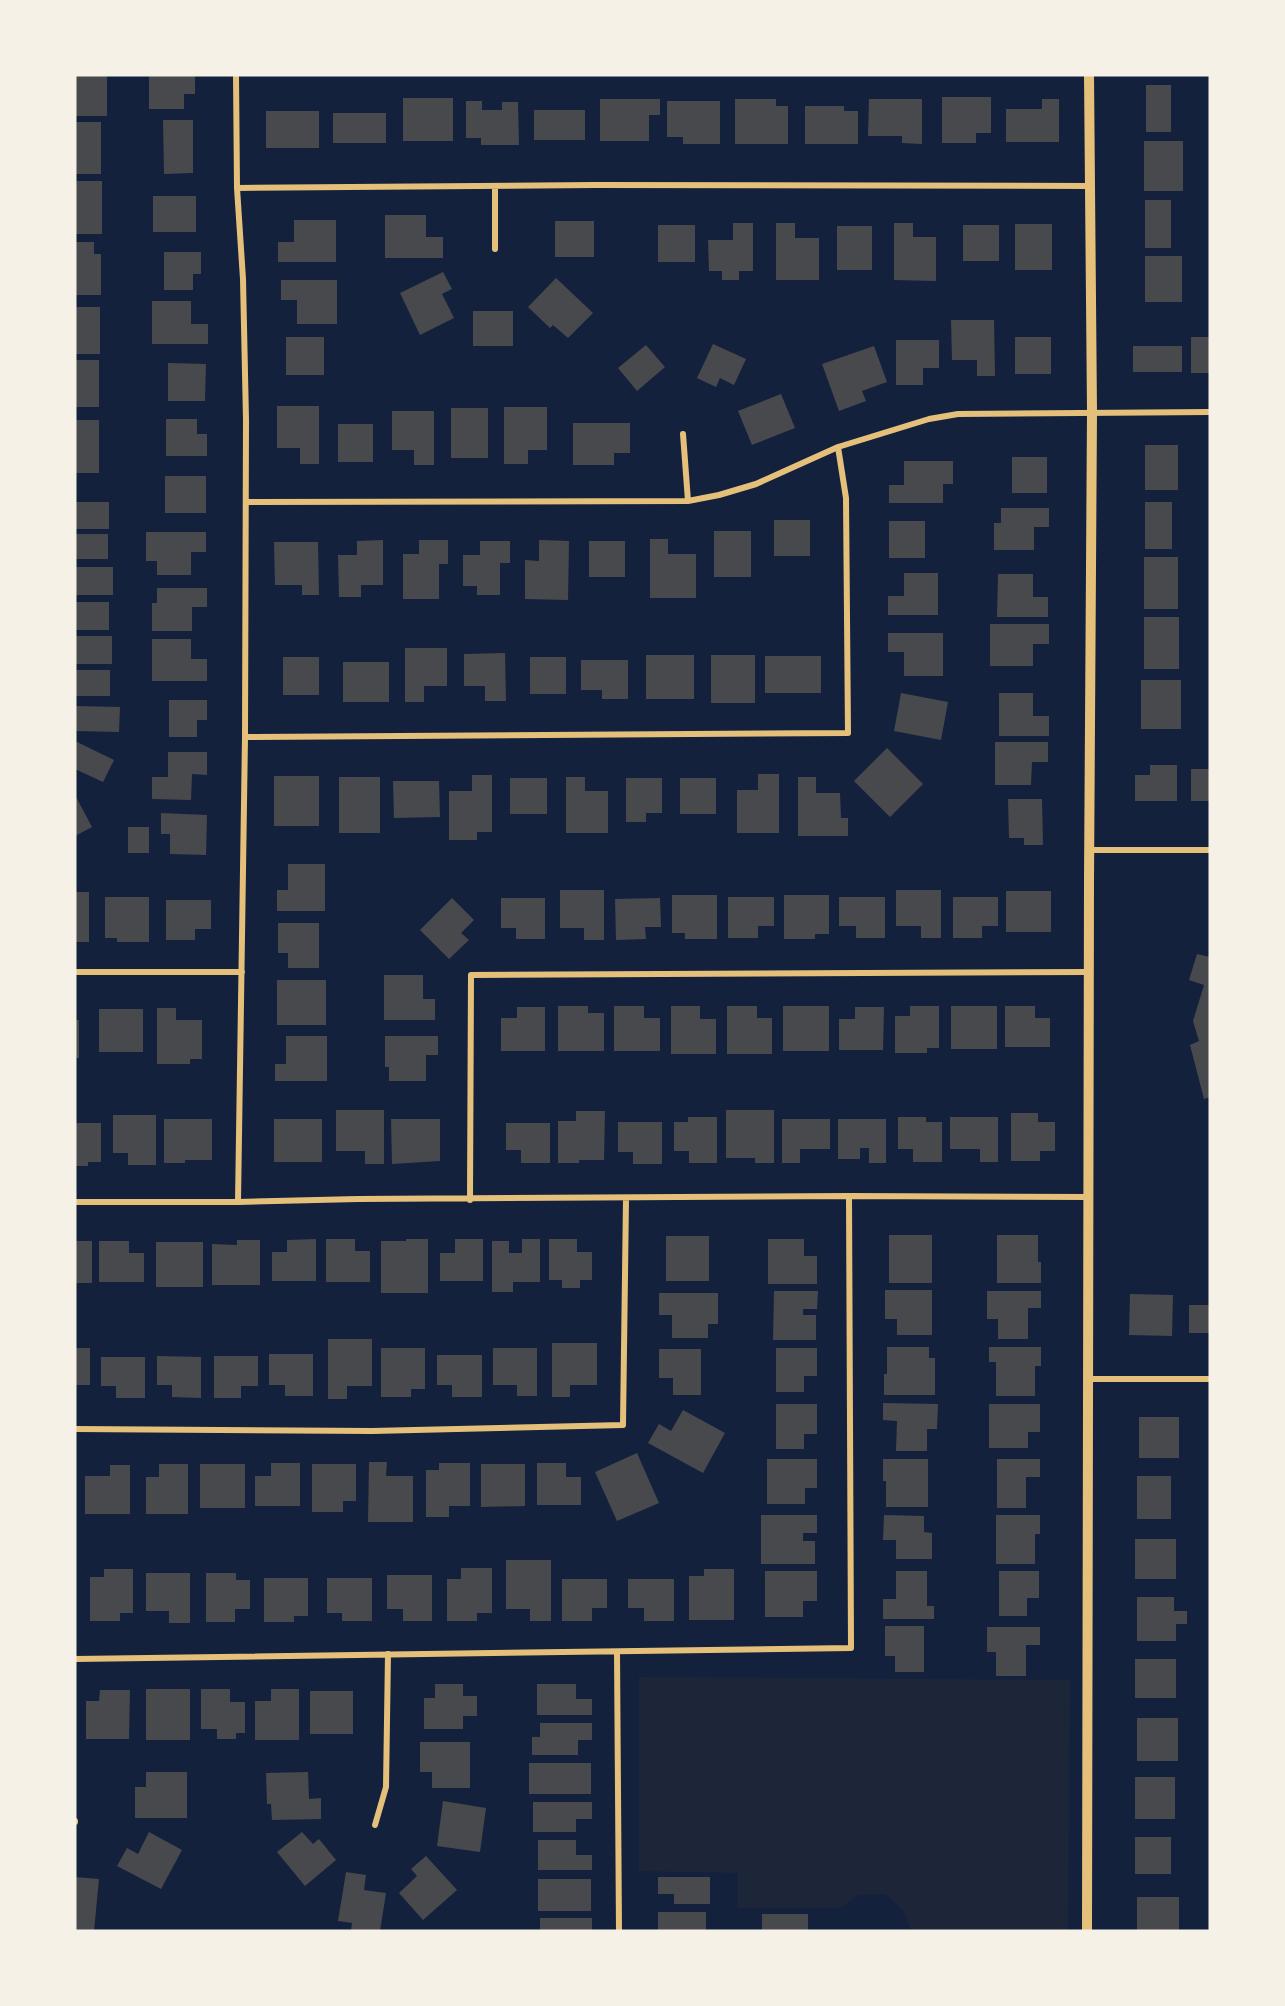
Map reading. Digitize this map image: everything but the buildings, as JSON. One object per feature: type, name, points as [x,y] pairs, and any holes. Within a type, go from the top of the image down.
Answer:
[{"type":"street","points":[[236,75],[237,188],[243,279],[246,420],[245,737],[238,1202]]},
{"type":"street","points":[[1087,1931],[1087,1379],[1092,412],[1089,75]]},
{"type":"street","points":[[495,186],[495,249]]},
{"type":"street","points":[[237,188],[1090,186]]},
{"type":"street","points":[[246,502],[688,501],[756,484],[838,447],[929,419],[958,414],[1210,412]]},
{"type":"street","points":[[683,434],[688,501]]},
{"type":"street","points":[[245,737],[848,733],[846,498],[838,447]]},
{"type":"street","points":[[1089,850],[1210,850]]},
{"type":"street","points":[[75,972],[242,972]]},
{"type":"street","points":[[470,1200],[471,975],[1089,972]]},
{"type":"street","points":[[75,1202],[849,1196],[1089,1197]]},
{"type":"street","points":[[75,1659],[851,1648],[849,1196]]},
{"type":"street","points":[[75,1429],[372,1431],[623,1425],[626,1199]]},
{"type":"street","points":[[1087,1379],[1210,1379]]},
{"type":"street","points":[[617,1652],[619,1931]]},
{"type":"street","points":[[375,1825],[386,1786],[388,1654]]},
{"type":"shaded area","points":[[639,1677],[1070,1680],[1068,1931],[911,1931],[903,1910],[885,1894],[858,1895],[840,1908],[737,1908],[738,1873],[639,1871]]}]
